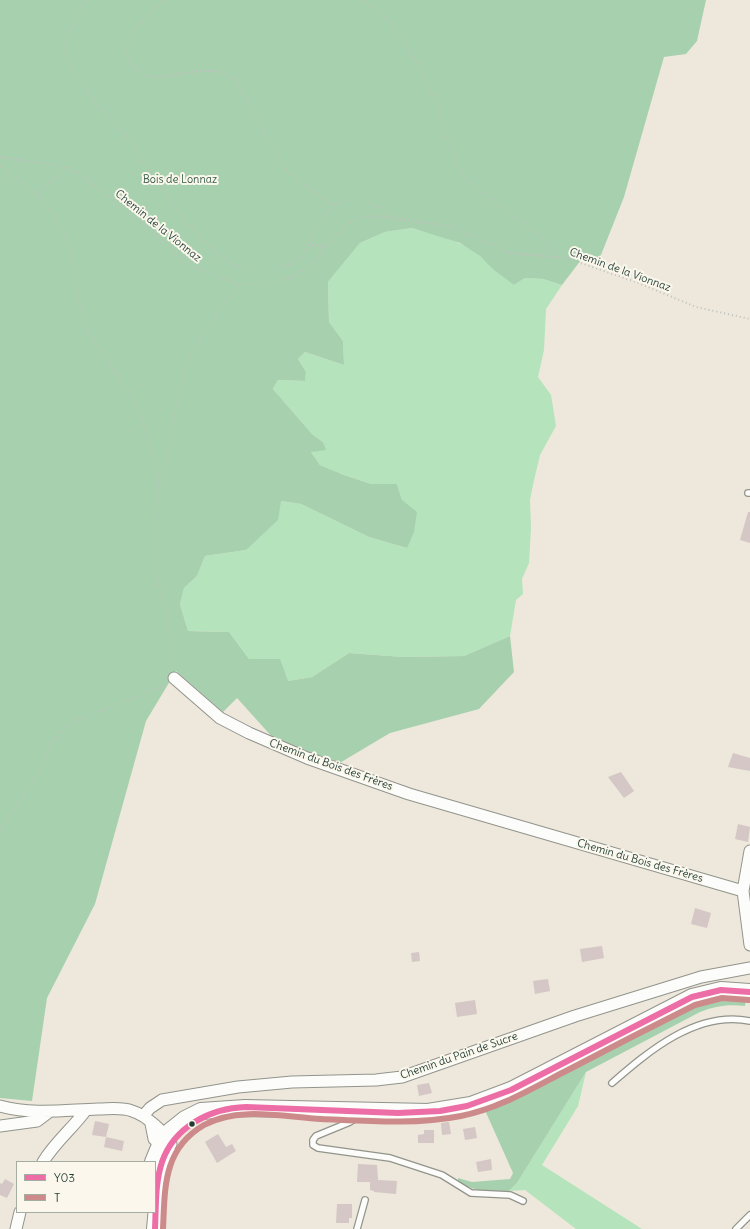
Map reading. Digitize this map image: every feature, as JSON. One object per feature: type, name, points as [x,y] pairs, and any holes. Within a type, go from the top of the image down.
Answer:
[{"type":"main road","points":[[154,1161],[179,1123],[197,1112],[267,1108],[365,1111],[444,1110],[482,1102],[522,1084],[692,997],[721,990],[750,992]]},
{"type":"main road","points":[[155,1229],[160,1174],[166,1143]]},
{"type":"main road","points":[[146,1229],[147,1213]]},
{"type":"street","name":"Chemin du Bois des Frères","points":[[174,678],[220,718],[249,733],[307,758],[410,794],[743,891]]},
{"type":"street","points":[[750,851],[743,891],[750,946]]},
{"type":"street","name":"Chemin du Pain de Sucre","points":[[147,1120],[150,1108],[162,1100],[238,1087],[292,1082],[376,1080],[402,1077],[597,1009],[696,979],[750,967]]},
{"type":"street","points":[[0,1106],[27,1112],[124,1109],[147,1120],[160,1129],[166,1143]]},
{"type":"street","points":[[44,1161],[53,1146],[77,1122],[86,1110]]},
{"type":"street","points":[[0,1126],[37,1121],[49,1112]]},
{"type":"street","points":[[16,1229],[20,1213]]},
{"type":"lane","points":[[612,1083],[638,1060],[667,1041],[696,1027],[712,1021],[728,1019],[750,1021]]},
{"type":"lane","points":[[365,1111],[355,1120],[316,1136],[313,1140],[313,1145],[318,1148],[390,1158],[442,1175],[471,1193],[510,1195],[523,1201]]},
{"type":"lane","points":[[357,1229],[365,1200]]},
{"type":"lane","points":[[736,1229],[750,1215]]},
{"type":"path","points":[[87,0],[66,39],[65,50],[70,65],[84,89],[125,136],[165,194],[199,235],[228,260],[240,267],[252,271],[267,271],[293,262],[303,254],[326,215],[335,206],[346,200],[358,199],[370,202],[396,218]]},
{"type":"path","points":[[164,0],[144,19],[130,36],[126,51],[131,64],[138,73],[150,77],[212,70],[225,74],[234,80],[283,166],[295,178],[335,206]]},
{"type":"path","points":[[362,0],[380,11],[400,37],[437,107],[457,164],[463,175],[471,184],[545,240],[558,256]]},
{"type":"path","name":"Chemin de la Vionnaz","points":[[0,157],[68,167],[88,179],[196,268],[239,284],[266,285],[292,277],[312,264],[345,226],[354,220],[363,217],[379,216],[452,227],[510,253],[558,256],[574,260],[636,282],[696,307],[750,318]]},
{"type":"path","points":[[0,166],[37,195],[55,215],[70,248],[75,267],[81,313],[86,328],[130,395],[140,414],[157,470],[159,487],[154,554],[156,575],[168,619],[174,678],[167,685],[158,690],[78,720],[64,729],[54,739],[34,780],[0,829]]},
{"type":"path","points":[[37,195],[68,167]]},
{"type":"path","points":[[308,245],[328,246]]},
{"type":"path","points":[[159,487],[168,457],[176,409],[188,361],[211,321],[239,284]]},
{"type":"green space","name":"Bois de Lonnaz","points":[[0,0],[706,0],[697,41],[686,54],[664,57],[624,197],[597,265],[581,260],[562,285],[543,279],[525,278],[514,285],[494,270],[480,256],[460,243],[412,228],[385,232],[360,243],[328,282],[329,322],[343,341],[344,365],[305,352],[298,359],[306,372],[305,381],[278,380],[273,389],[312,434],[323,442],[326,450],[311,452],[320,465],[371,484],[397,484],[402,500],[417,512],[414,532],[407,548],[369,537],[301,504],[281,501],[278,520],[246,550],[205,556],[197,576],[184,588],[180,604],[188,631],[229,632],[249,659],[280,659],[288,681],[312,677],[349,653],[403,657],[464,656],[510,636],[514,672],[479,709],[390,733],[338,764],[274,739],[237,698],[223,712],[176,671],[146,721],[95,904],[47,998],[32,1101],[0,1098]]},
{"type":"green space","points":[[412,228],[448,239],[473,250],[514,285],[525,278],[543,279],[562,285],[546,309],[544,350],[538,377],[551,395],[556,426],[540,455],[530,500],[531,528],[529,563],[522,579],[523,594],[516,600],[510,636],[464,656],[403,657],[349,653],[312,677],[288,681],[249,659],[229,632],[188,631],[180,604],[184,588],[197,576],[205,556],[246,550],[281,501],[301,504],[369,537],[407,548],[402,500],[397,484],[371,484],[320,465],[311,452],[323,442],[312,434],[273,389],[278,380],[305,381],[306,372],[298,359],[305,352],[344,365],[343,341],[329,322],[328,282],[360,243],[385,232]]},
{"type":"green space","points":[[709,997],[746,997],[745,1006],[722,1006],[700,1012],[586,1072],[517,1183],[509,1191],[488,1191],[471,1188],[458,1181],[458,1178],[472,1182],[510,1179],[513,1173],[484,1108]]},
{"type":"green space","points":[[586,1072],[578,1106],[542,1165],[642,1229],[576,1229],[525,1190],[509,1191],[517,1183]]},
{"type":"building","points":[[748,512],[750,512],[750,543],[740,540]]},
{"type":"building","points":[[733,753],[750,758],[750,771],[728,767]]},
{"type":"building","points":[[621,772],[634,791],[624,798],[608,777]]},
{"type":"building","points":[[738,824],[750,827],[748,842],[735,839]]},
{"type":"building","points":[[695,908],[711,913],[707,928],[691,924]]},
{"type":"building","points":[[602,946],[604,958],[582,962],[580,949]]},
{"type":"building","points":[[419,952],[420,961],[412,962],[411,953]]},
{"type":"building","points":[[548,979],[550,991],[535,994],[533,981]]},
{"type":"building","points":[[475,1000],[477,1014],[457,1017],[455,1003]]},
{"type":"building","points":[[429,1083],[432,1093],[419,1096],[417,1085]]},
{"type":"building","points":[[95,1121],[109,1124],[106,1137],[92,1135]]},
{"type":"building","points":[[449,1122],[451,1134],[442,1135],[441,1123]]},
{"type":"building","points":[[475,1127],[477,1138],[465,1140],[463,1129]]},
{"type":"building","points":[[424,1130],[434,1130],[434,1143],[418,1143],[418,1135],[424,1134]]},
{"type":"building","points":[[218,1134],[226,1147],[232,1144],[236,1151],[217,1163],[205,1142]]},
{"type":"building","points":[[106,1137],[124,1141],[122,1151],[104,1147]]},
{"type":"building","points":[[491,1159],[492,1170],[478,1172],[476,1162]]},
{"type":"building","points":[[358,1164],[377,1165],[378,1180],[397,1181],[396,1194],[374,1192],[370,1190],[370,1182],[357,1182]]},
{"type":"building","points":[[5,1179],[14,1184],[7,1198],[0,1195],[0,1183],[2,1184]]},
{"type":"building","points":[[337,1204],[352,1204],[352,1218],[349,1218],[349,1223],[336,1223]]},
{"type":"transit line","name":"Y03","points":[[156,1195],[162,1162],[175,1139],[184,1129],[219,1111],[246,1107],[398,1113],[440,1111],[467,1106],[511,1090],[692,997],[721,990],[750,992]]},
{"type":"transit line","name":"T","points":[[163,1229],[166,1184],[174,1157],[181,1145],[191,1135],[204,1125],[217,1119],[246,1114],[261,1114],[321,1119],[426,1121],[475,1113],[514,1098],[695,1005],[722,998],[749,1000]]},
{"type":"transit line","name":"Y03","points":[[155,1213],[155,1229]]}]
